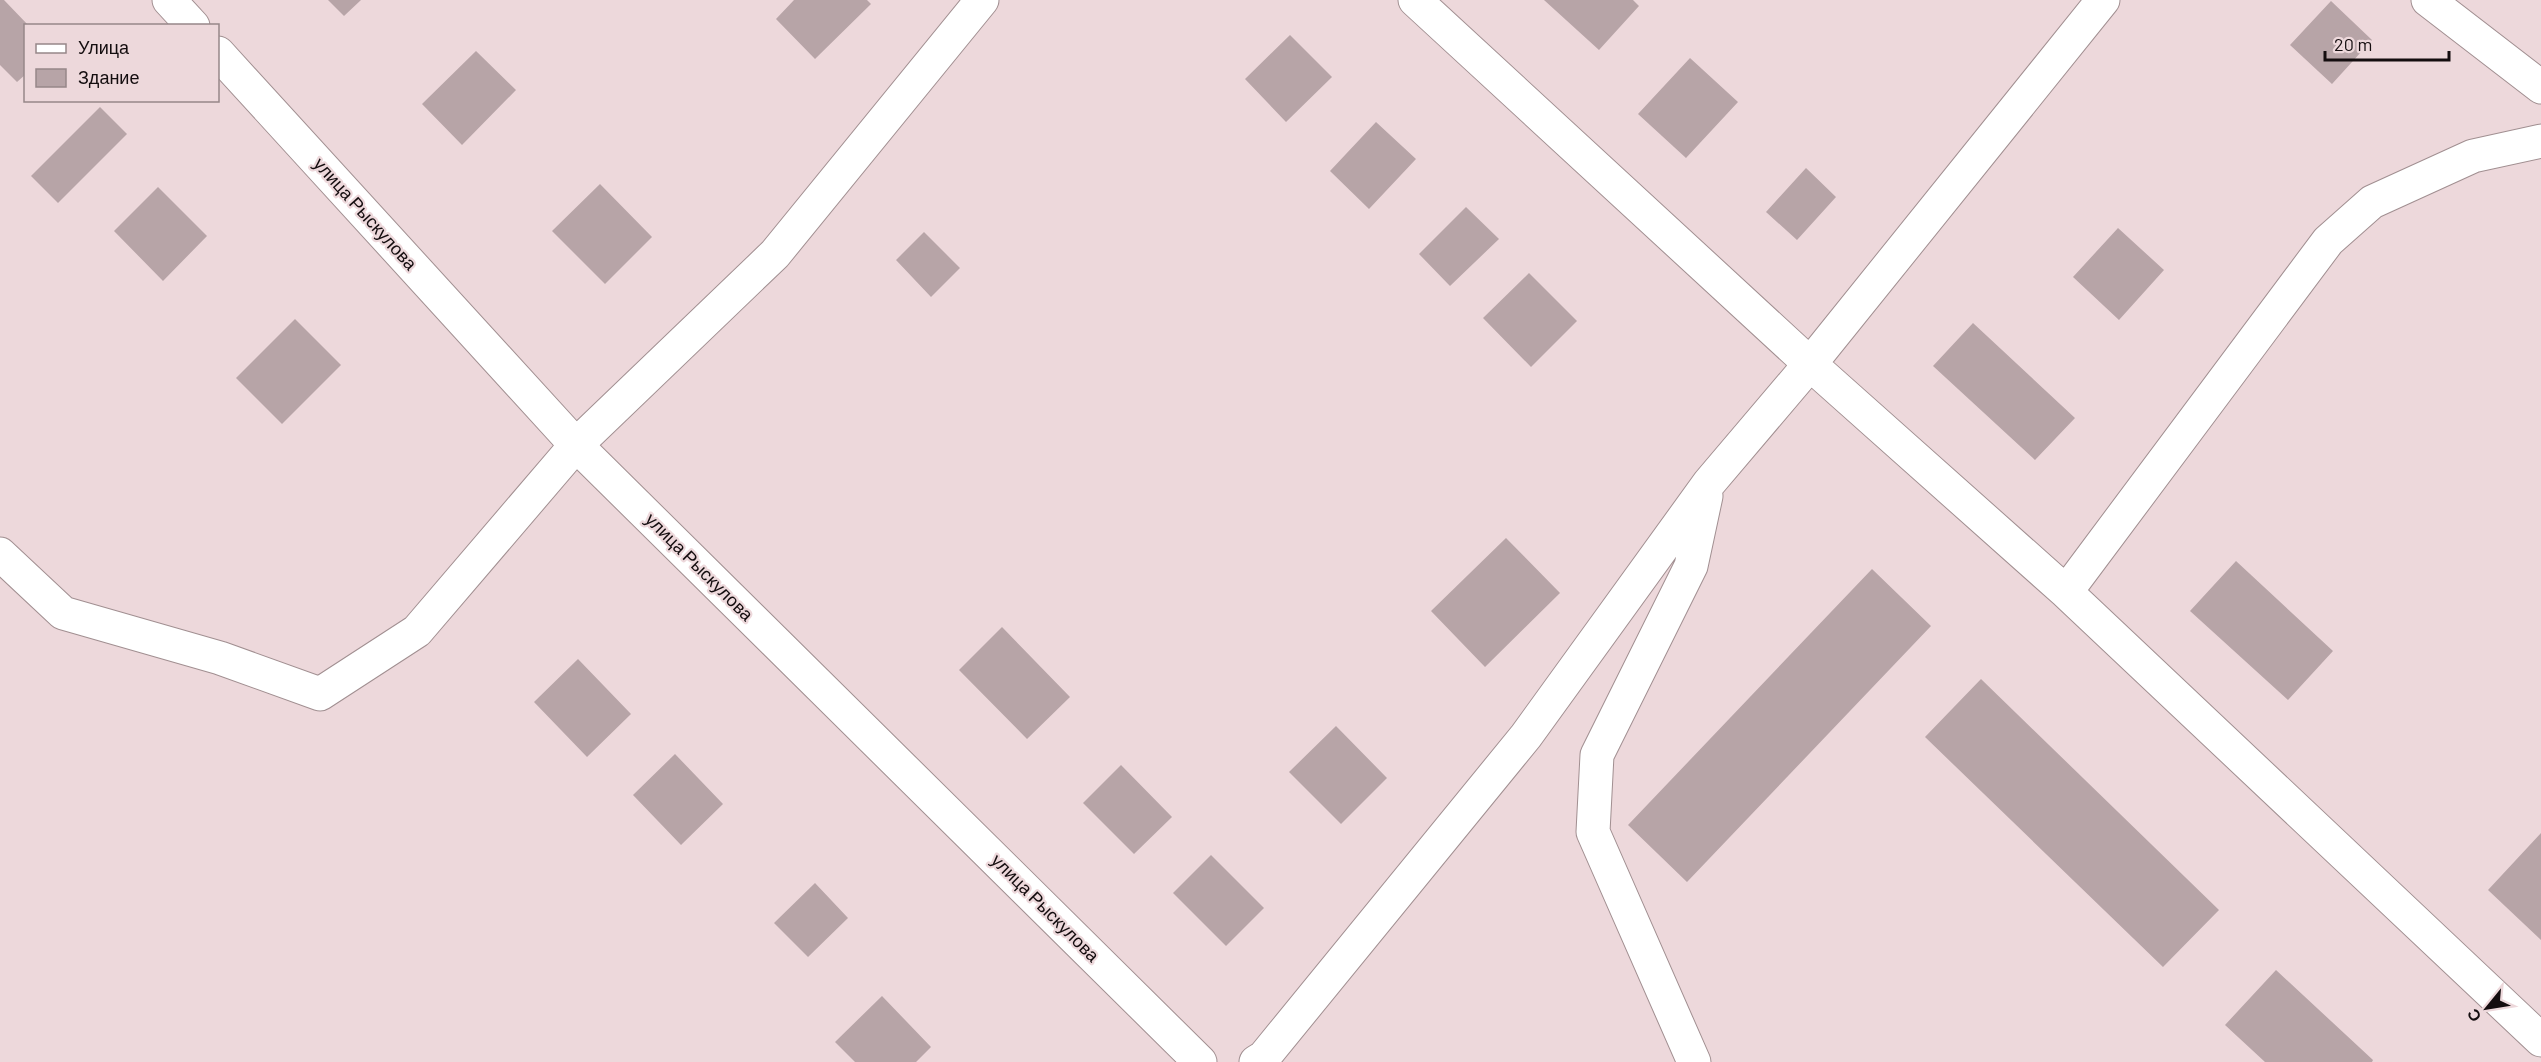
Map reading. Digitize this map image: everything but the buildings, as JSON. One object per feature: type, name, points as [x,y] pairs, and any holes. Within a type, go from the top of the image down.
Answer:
[{"type":"street","points":[[169,0],[191,24]]},
{"type":"street","points":[[0,554],[63,613],[220,658],[320,694],[417,631],[576,445],[775,254],[982,0]]},
{"type":"street","points":[[1415,0],[1810,364],[2066,592],[2541,1040]]},
{"type":"street","points":[[1256,1062],[1264,1057],[1526,736],[1709,483],[1810,364],[2103,0]]},
{"type":"street","points":[[2428,0],[2541,87]]},
{"type":"street","name":"улица Рыскулова","points":[[219,54],[576,445],[1200,1062]]},
{"type":"street","points":[[2066,592],[2328,241],[2372,202],[2473,156],[2541,141]]},
{"type":"street","points":[[1694,1062],[1593,832],[1597,755],[1691,566],[1709,483]]}]
